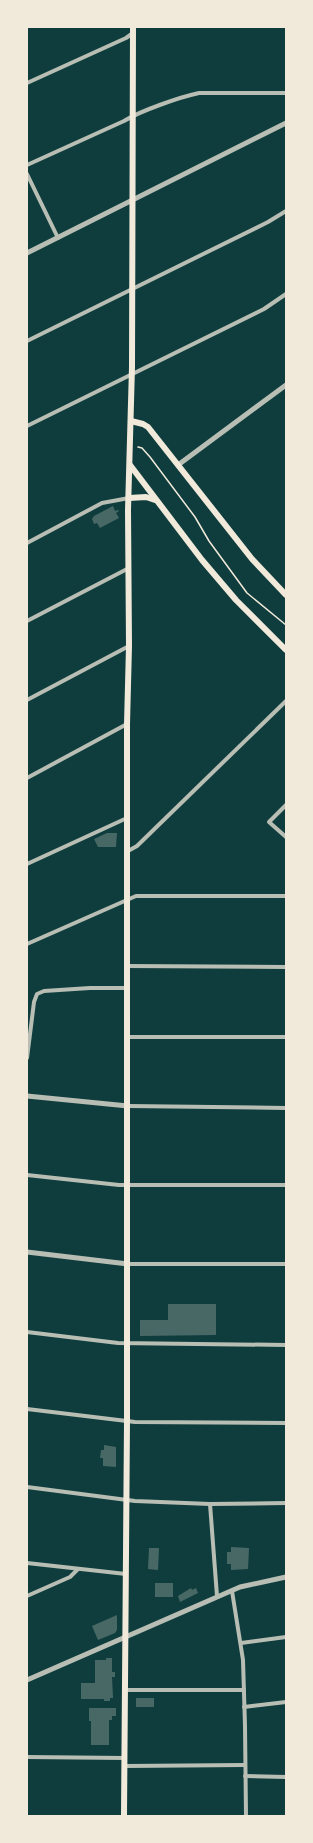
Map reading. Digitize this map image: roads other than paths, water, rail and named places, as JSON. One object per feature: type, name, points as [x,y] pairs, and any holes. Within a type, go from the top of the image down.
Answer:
[{"type":"main road","points":[[124,1816],[128,1264],[126,966],[128,900],[128,498],[132,374],[131,290],[133,30]]},
{"type":"main road","points":[[131,421],[141,423],[148,427],[252,559],[286,595]]},
{"type":"main road","points":[[130,465],[155,500],[236,600],[286,650]]},
{"type":"main road","points":[[128,498],[146,497],[155,500]]},
{"type":"street","points":[[27,83],[126,38],[133,30]]},
{"type":"street","points":[[27,165],[124,122],[132,116],[186,95],[199,93],[286,93]]},
{"type":"street","points":[[27,253],[132,202],[286,123]]},
{"type":"street","points":[[27,174],[58,238]]},
{"type":"street","points":[[27,341],[268,222],[286,211]]},
{"type":"street","points":[[27,426],[264,309],[286,294]]},
{"type":"street","points":[[178,465],[286,385]]},
{"type":"street","points":[[27,543],[102,503],[128,498]]},
{"type":"street","points":[[27,621],[129,568]]},
{"type":"street","points":[[27,700],[129,646]]},
{"type":"street","points":[[128,851],[142,840],[286,701]]},
{"type":"street","points":[[27,778],[127,724]]},
{"type":"street","points":[[286,805],[269,822],[286,837]]},
{"type":"street","points":[[27,864],[127,818]]},
{"type":"street","points":[[27,944],[128,900],[143,896],[286,896]]},
{"type":"street","points":[[126,966],[286,967]]},
{"type":"street","points":[[27,1058],[34,1002],[37,994],[44,991],[90,988],[127,988]]},
{"type":"street","points":[[126,1037],[286,1036]]},
{"type":"street","points":[[27,1096],[128,1106],[286,1108]]},
{"type":"street","points":[[27,1174],[128,1185],[286,1185]]},
{"type":"street","points":[[27,1252],[128,1264],[286,1264]]},
{"type":"street","points":[[27,1332],[127,1343],[286,1345]]},
{"type":"street","points":[[27,1410],[127,1421],[286,1424]]},
{"type":"street","points":[[27,1487],[126,1499],[210,1504],[286,1503]]},
{"type":"street","points":[[210,1504],[217,1596]]},
{"type":"street","points":[[27,1563],[126,1574]]},
{"type":"street","points":[[27,1596],[70,1577],[78,1569]]},
{"type":"street","points":[[27,1680],[232,1590],[253,1583],[286,1577]]},
{"type":"street","points":[[232,1590],[241,1644],[244,1690],[246,1816]]},
{"type":"street","points":[[241,1644],[286,1637]]},
{"type":"street","points":[[125,1690],[244,1690]]},
{"type":"street","points":[[244,1706],[286,1702]]},
{"type":"street","points":[[27,1757],[125,1758]]},
{"type":"street","points":[[125,1766],[245,1765]]},
{"type":"street","points":[[245,1776],[286,1777]]}]
